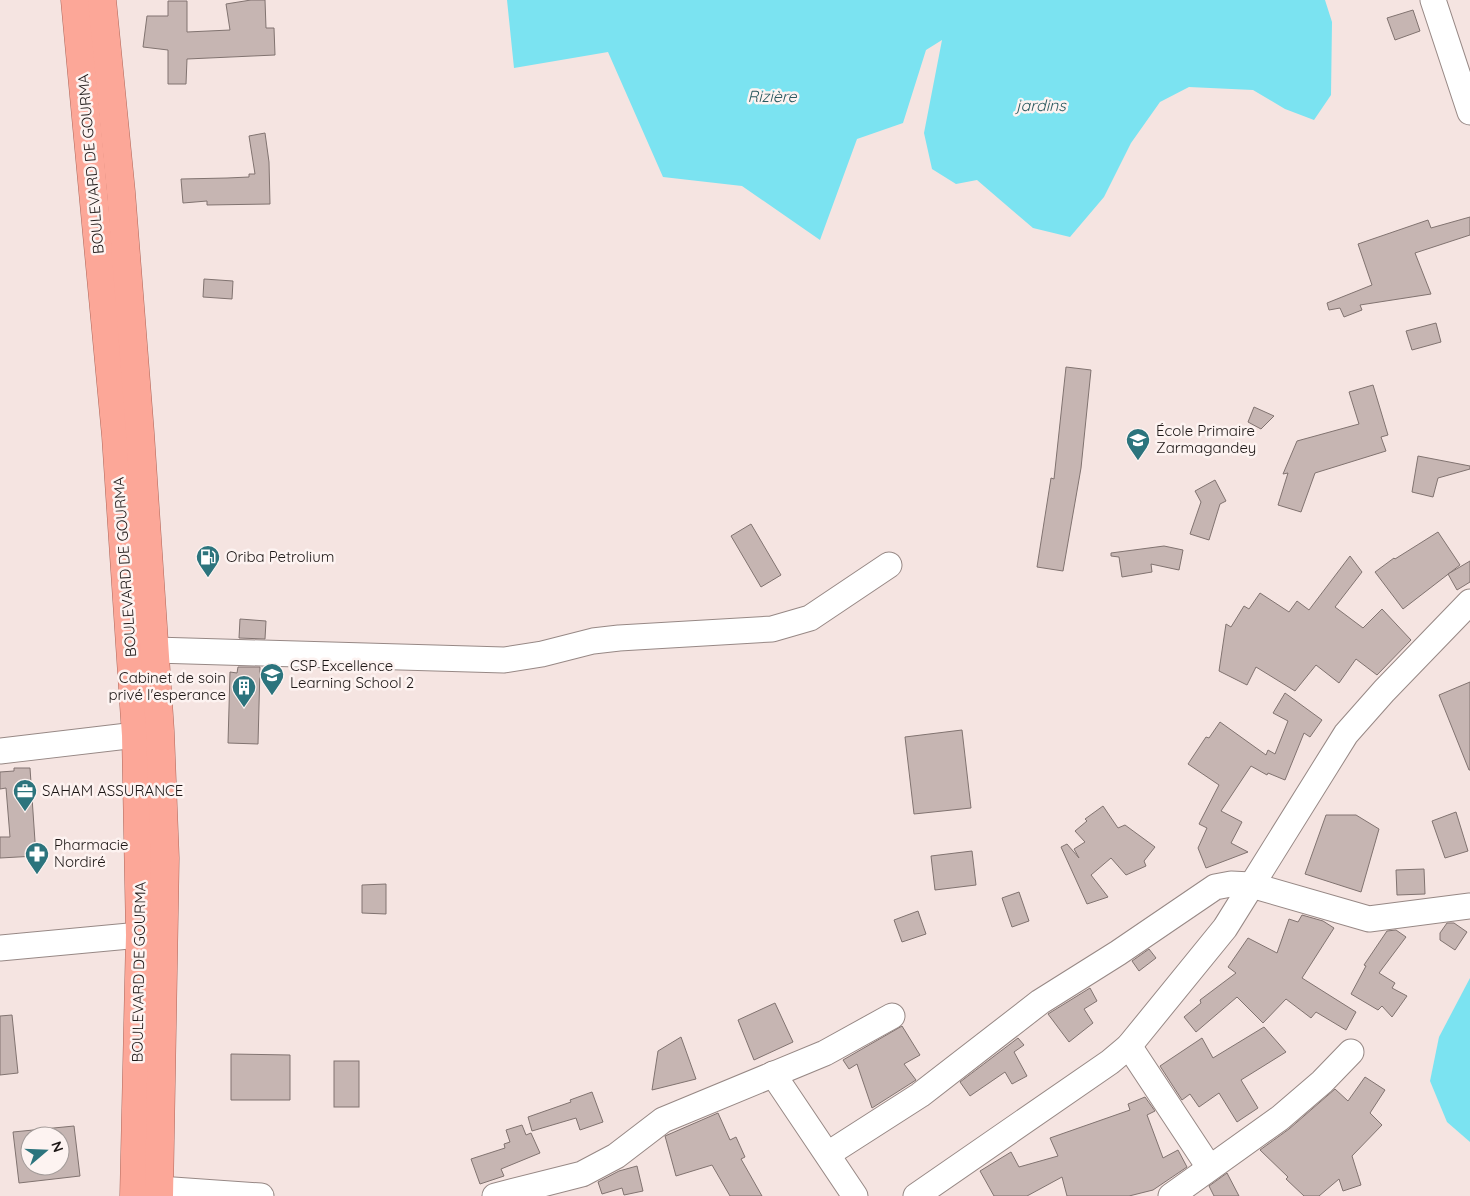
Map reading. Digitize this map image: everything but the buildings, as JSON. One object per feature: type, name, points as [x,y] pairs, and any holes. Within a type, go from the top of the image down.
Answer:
[{"type":"highway","name":"BOULEVARD DE GOURMA","points":[[76,0],[115,426],[136,735],[140,935],[151,1194]]},
{"type":"highway","name":"BOULEVARD DE GOURMA","points":[[102,0],[122,201],[155,650],[164,858],[151,1194]]},
{"type":"street","points":[[1433,0],[1470,112]]},
{"type":"street","points":[[155,650],[504,660],[542,654],[592,641],[772,629],[810,618],[889,565]]},
{"type":"street","points":[[916,1196],[1110,1062],[1129,1046],[1225,928],[1346,734],[1384,691],[1470,602]]},
{"type":"street","points":[[0,751],[136,735]]},
{"type":"street","points":[[828,1154],[920,1095],[1040,1002],[1118,953],[1215,887],[1230,884],[1251,885],[1369,919],[1470,906]]},
{"type":"street","points":[[0,948],[140,935]]},
{"type":"street","points":[[494,1196],[582,1174],[616,1156],[663,1120],[825,1053],[892,1016]]},
{"type":"street","points":[[1129,1046],[1209,1167]]},
{"type":"street","points":[[1170,1196],[1280,1118],[1322,1082],[1351,1052]]},
{"type":"street","points":[[773,1074],[855,1196]]},
{"type":"street","points":[[151,1194],[261,1196]]},
{"type":"water","points":[[507,0],[1325,0],[1332,22],[1331,95],[1314,120],[1285,109],[1253,90],[1189,87],[1160,102],[1131,143],[1104,197],[1070,237],[1033,228],[977,180],[956,184],[932,169],[924,133],[942,40],[926,50],[903,123],[857,139],[820,240],[742,186],[663,177],[608,52],[514,68]]},
{"type":"water","points":[[1470,978],[1470,1142],[1447,1122],[1430,1081],[1439,1037]]},
{"type":"place","name":"École Primaire Zarmagandey","points":[[1138,461]]},
{"type":"place","name":"Oriba Petrolium","points":[[208,578]]},
{"type":"place","name":"CSP Excellence Learning School 2","points":[[272,696]]},
{"type":"place","name":"Cabinet de soin privé l'esperance","points":[[244,708]]},
{"type":"place","name":"SAHAM ASSURANCE","points":[[25,812]]},
{"type":"place","name":"Pharmacie Nordiré","points":[[37,875]]},
{"type":"water label","name":"Rizière","points":[[772,96]]},
{"type":"water label","name":"jardins","points":[[1041,105]]}]
